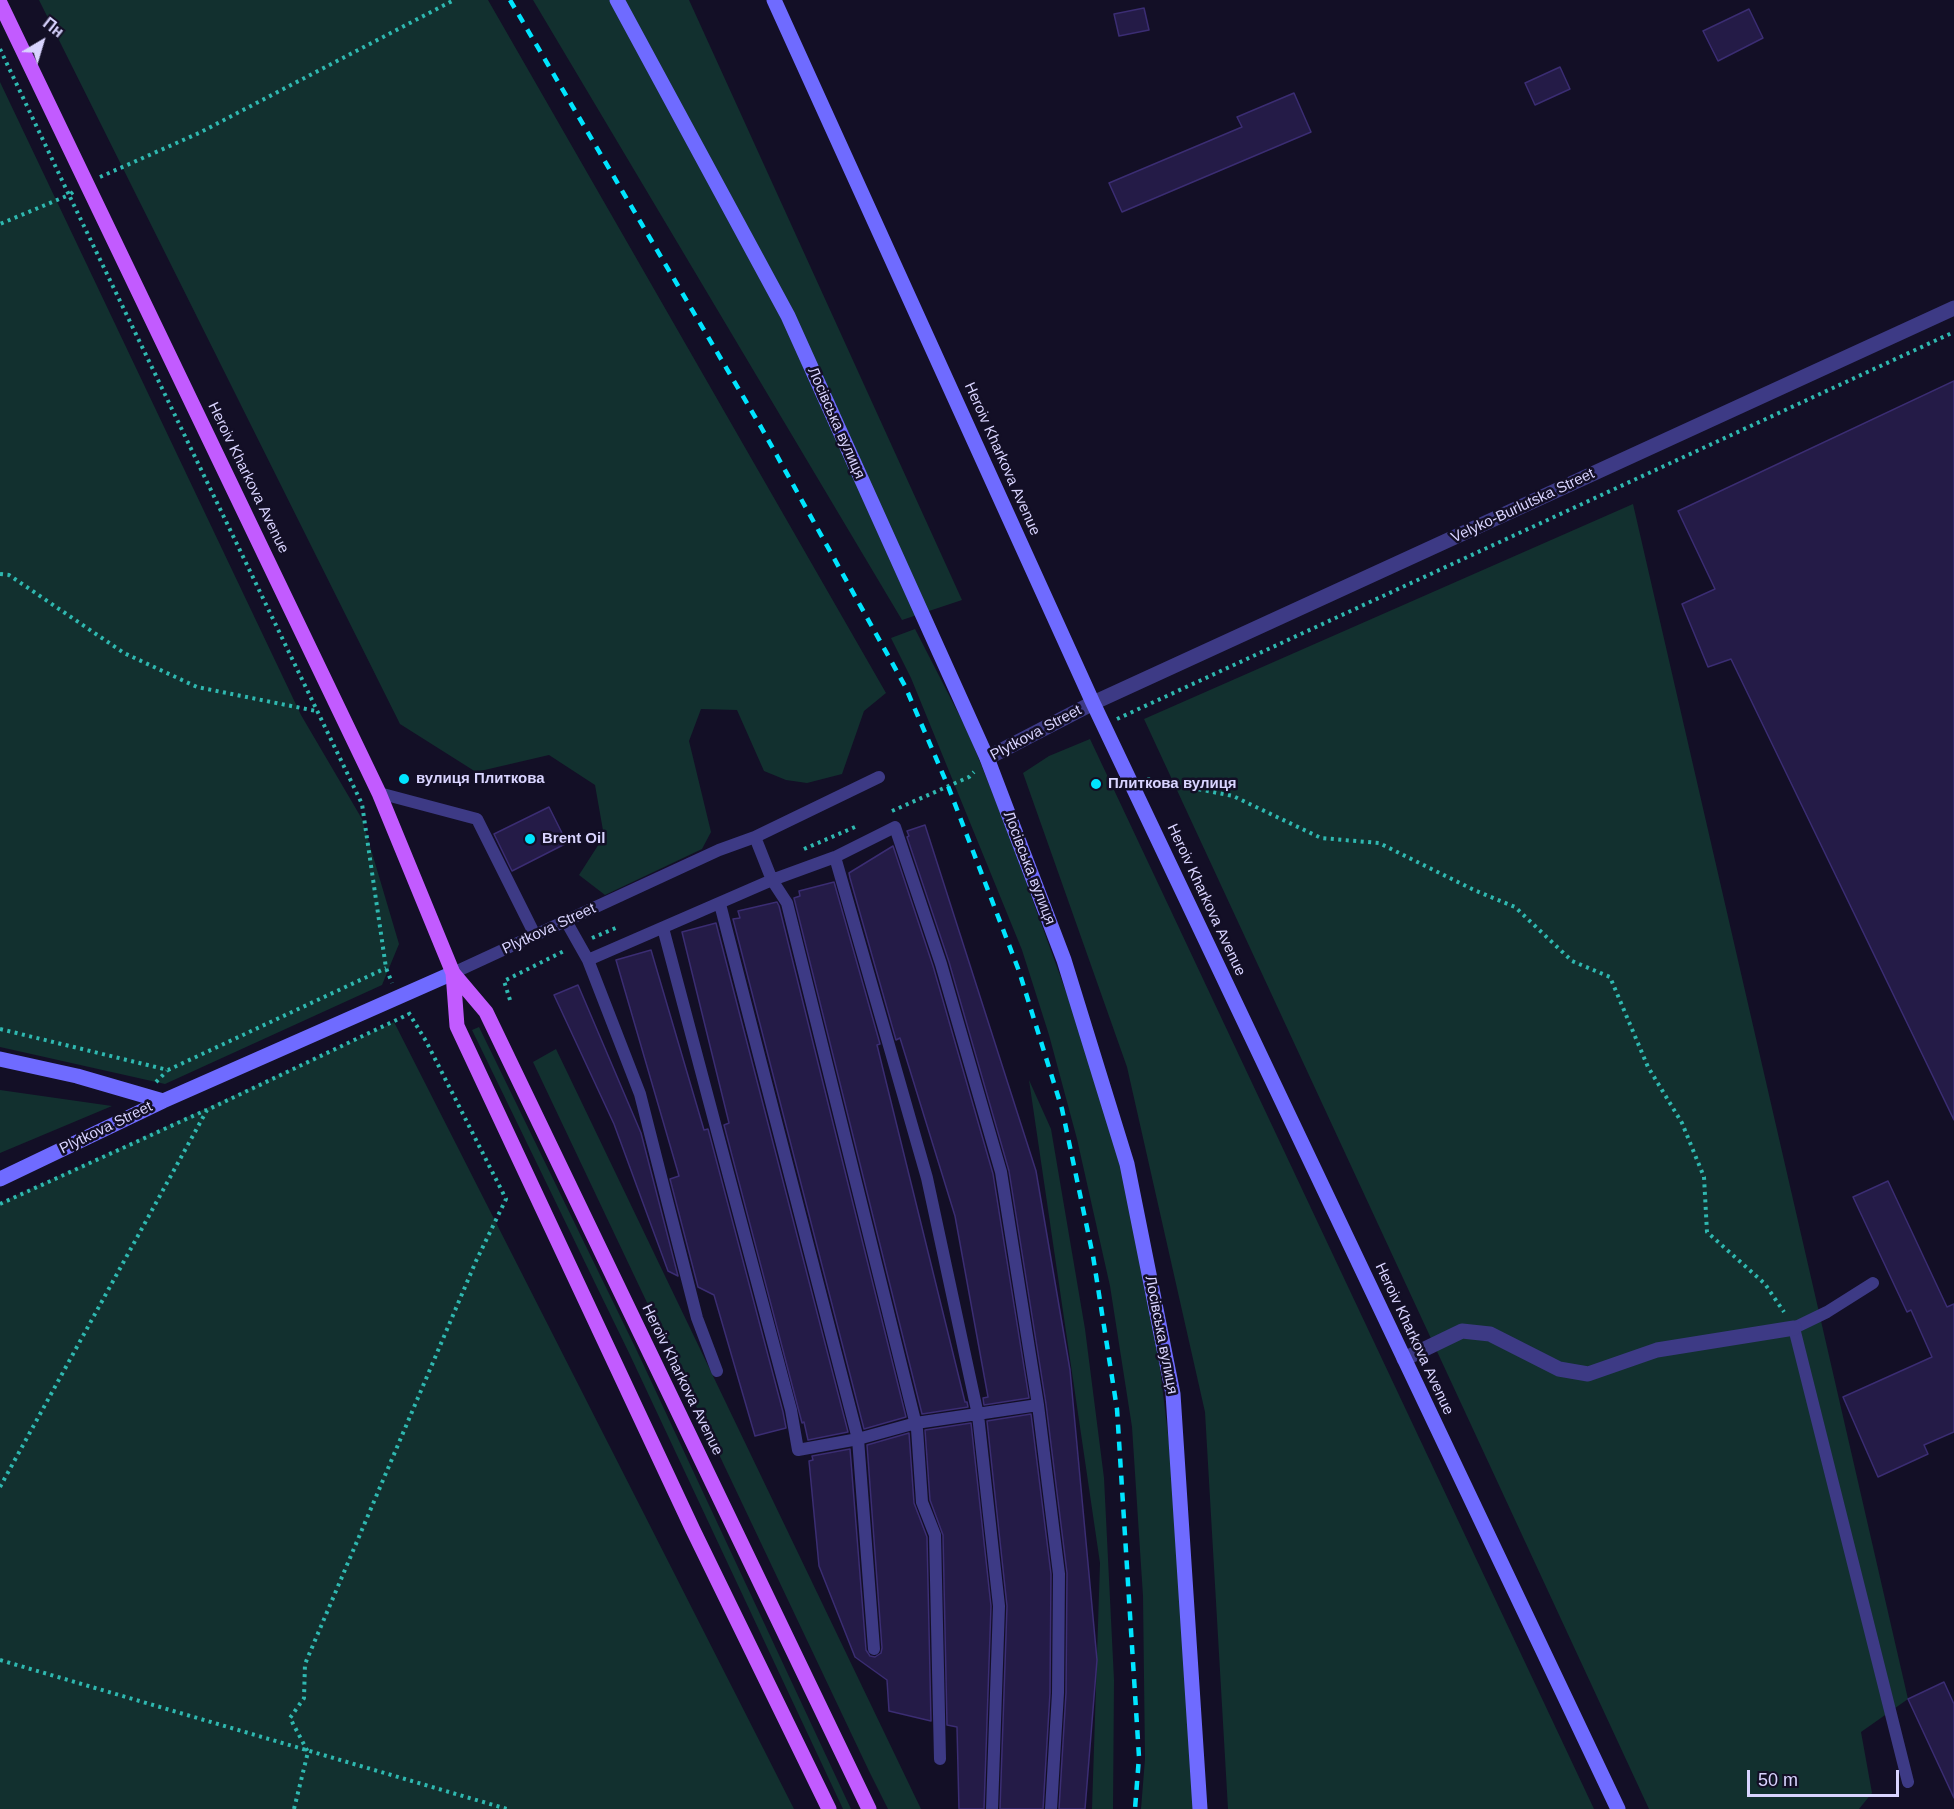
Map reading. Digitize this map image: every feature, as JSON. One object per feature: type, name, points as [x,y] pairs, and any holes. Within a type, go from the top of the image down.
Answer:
[{"type":"main road","name":"Heroiv Kharkova Avenue","points":[[0,3],[379,793],[453,973],[486,1012],[869,1809]]},
{"type":"main road","name":"Heroiv Kharkova Avenue","points":[[453,973],[457,1026],[693,1530],[829,1809]]},
{"type":"street","name":"Лосівська вулиця","points":[[617,0],[788,316],[987,758],[1064,960],[1129,1173],[1173,1394],[1200,1809]]},
{"type":"street","name":"Heroiv Kharkova Avenue","points":[[774,0],[1092,704],[1618,1809]]},
{"type":"street","name":"Velyko-Burlutska Street","points":[[1092,704],[1954,308]]},
{"type":"street","name":"Plytkova Street","points":[[987,758],[1092,704]]},
{"type":"street","name":"Plytkova Street","points":[[0,1179],[163,1101],[453,973]]},
{"type":"street","points":[[0,1059],[77,1076],[163,1101]]},
{"type":"street","points":[[1404,1359],[1462,1331],[1490,1334],[1559,1368],[1588,1374],[1657,1350],[1794,1328]]},
{"type":"lane","name":"Plytkova Street","points":[[453,973],[719,850],[755,837],[879,777]]},
{"type":"lane","points":[[379,793],[477,819],[535,935]]},
{"type":"lane","points":[[588,960],[772,880],[834,857],[895,827],[941,964],[1001,1172],[1038,1405],[1059,1574],[1058,1693],[1051,1809]]},
{"type":"lane","points":[[755,837],[772,880],[787,903],[916,1423],[922,1502],[935,1535],[940,1759]]},
{"type":"lane","points":[[834,857],[927,1178],[978,1415],[999,1606],[992,1809]]},
{"type":"lane","points":[[720,904],[858,1439],[874,1649]]},
{"type":"lane","points":[[566,921],[588,960],[640,1094],[698,1318],[717,1371]]},
{"type":"lane","points":[[663,928],[791,1410],[798,1450],[858,1439],[916,1423],[1038,1405]]},
{"type":"lane","points":[[1873,1283],[1827,1312],[1794,1328],[1908,1782]]},
{"type":"path","points":[[0,224],[69,195],[87,183],[199,133],[454,0]]},
{"type":"path","points":[[0,49],[362,804],[386,968],[399,997],[426,1041],[506,1199],[476,1261],[305,1664],[304,1698],[290,1718],[308,1752],[294,1809]]},
{"type":"path","points":[[1103,726],[1954,332]]},
{"type":"path","points":[[0,574],[9,575],[124,653],[197,687],[317,711]]},
{"type":"path","name":"Plytkova Street","points":[[891,811],[969,777],[987,758]]},
{"type":"path","points":[[1126,774],[1233,796],[1321,838],[1379,843],[1473,890],[1515,907],[1572,961],[1610,978],[1648,1067],[1682,1123],[1704,1177],[1707,1232],[1765,1284],[1794,1328]]},
{"type":"path","points":[[797,852],[859,825]]},
{"type":"path","points":[[0,1029],[168,1070],[386,968]]},
{"type":"path","points":[[0,1204],[207,1110],[409,1014]]},
{"type":"path","points":[[0,1487],[207,1110]]},
{"type":"path","points":[[0,1660],[507,1809]]},
{"type":"green space","points":[[39,0],[488,0],[886,693],[864,711],[842,774],[807,783],[786,780],[764,771],[737,710],[701,709],[689,741],[711,832],[702,849],[605,895],[579,875],[604,836],[595,785],[549,755],[476,772],[400,724]]},
{"type":"green space","points":[[533,0],[689,0],[962,600],[902,620]]},
{"type":"green space","points":[[0,82],[301,715],[362,819],[399,944],[382,985],[165,1084],[0,1047]]},
{"type":"green space","points":[[1633,504],[1908,1699],[1861,1732],[1872,1793],[1859,1809],[1649,1809],[1144,719]]},
{"type":"green space","points":[[915,629],[968,732],[1005,824],[1081,1033],[1134,1200],[1157,1344],[1184,1566],[1195,1809],[1141,1809],[1145,1759],[1143,1596],[1132,1427],[1110,1286],[1077,1139],[1049,1035],[1022,950],[911,678],[891,638]]},
{"type":"green space","points":[[1090,739],[1594,1809],[1228,1809],[1205,1412],[1127,1067],[1023,773],[1049,756]]},
{"type":"green space","points":[[394,1022],[794,1809],[0,1809],[0,1203]]},
{"type":"green space","points":[[479,1027],[637,1351],[851,1809],[843,1809],[630,1355],[472,1030]]},
{"type":"green space","points":[[556,1049],[921,1809],[888,1809],[869,1771],[533,1062]]},
{"type":"green space","points":[[1029,1080],[1051,1129],[1085,1329],[1104,1478],[1114,1680],[1113,1809],[1092,1809],[1100,1563]]},
{"type":"green space","points":[[0,1090],[112,1106],[0,1153]]},
{"type":"building","points":[[1144,8],[1149,30],[1119,36],[1114,14]]},
{"type":"building","points":[[1749,9],[1763,38],[1718,61],[1703,31]]},
{"type":"building","points":[[1560,67],[1570,89],[1535,105],[1525,83]]},
{"type":"building","points":[[1294,93],[1311,132],[1122,212],[1109,183],[1242,127],[1237,117]]},
{"type":"building","points":[[1954,381],[1954,1120],[1731,659],[1708,667],[1682,604],[1715,589],[1678,511]]},
{"type":"building","name":"Brent Oil","points":[[549,807],[567,843],[512,871],[494,834]]},
{"type":"building","points":[[925,825],[1036,1171],[1070,1370],[1097,1660],[1085,1809],[1059,1809],[1066,1693],[1067,1573],[1046,1404],[1009,1171],[949,962],[907,837],[909,836],[907,831]]},
{"type":"building","points":[[893,846],[933,966],[993,1174],[1029,1398],[984,1405],[983,1398],[988,1397],[955,1216],[900,1038],[896,1040],[850,878],[849,873]]},
{"type":"building","points":[[834,882],[880,1044],[877,1045],[968,1407],[922,1414],[794,898],[800,896],[799,891]]},
{"type":"building","points":[[777,902],[906,1417],[864,1429],[733,919],[740,918],[738,911]]},
{"type":"building","points":[[716,923],[848,1432],[808,1440],[724,1125],[729,1123],[682,932]]},
{"type":"building","points":[[651,950],[704,1130],[708,1129],[783,1412],[786,1428],[755,1436],[714,1295],[698,1287],[670,1179],[679,1176],[616,960]]},
{"type":"building","points":[[578,985],[641,1133],[678,1276],[668,1271],[614,1124],[554,995]]},
{"type":"building","points":[[1888,1181],[1947,1307],[1954,1304],[1954,1432],[1924,1445],[1928,1454],[1878,1477],[1843,1397],[1932,1357],[1911,1310],[1907,1312],[1853,1197]]},
{"type":"building","points":[[1031,1414],[1051,1574],[1050,1693],[1043,1809],[1000,1809],[1007,1606],[987,1421]]},
{"type":"building","points":[[971,1423],[991,1606],[984,1809],[959,1809],[957,1727],[947,1725],[943,1535],[930,1500],[925,1430]]},
{"type":"building","points":[[909,1433],[914,1503],[927,1537],[931,1721],[889,1711],[887,1680],[855,1657],[819,1566],[809,1461],[813,1460],[812,1456],[850,1449],[866,1650],[870,1656],[875,1657],[881,1653],[882,1648],[867,1445]]},
{"type":"building","points":[[1944,1682],[1954,1704],[1954,1798],[1908,1699]]},
{"type":"railway","points":[[510,0],[761,427],[905,686],[948,786],[1019,971],[1062,1109],[1093,1256],[1117,1409],[1139,1757],[1135,1809]]},
{"type":"place","name":"вулиця Плиткова","points":[[404,779]]},
{"type":"place","name":"Плиткова вулиця","points":[[1096,784]]},
{"type":"place","name":"Brent Oil","points":[[530,839]]}]
